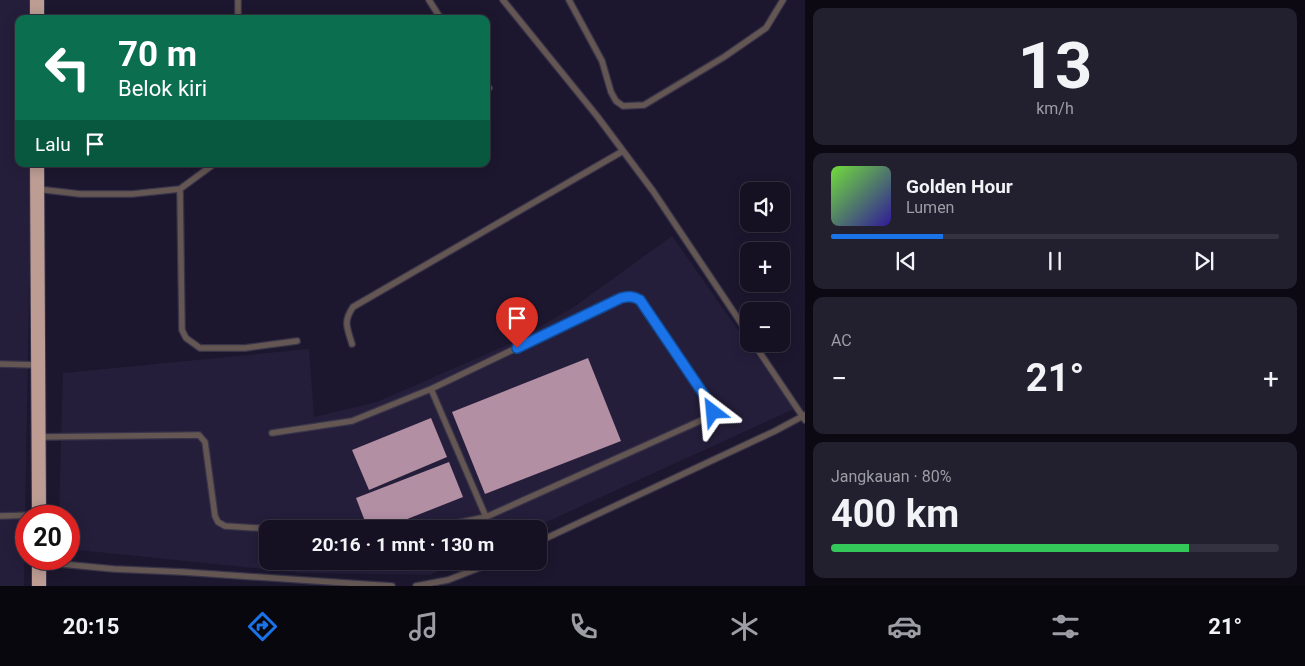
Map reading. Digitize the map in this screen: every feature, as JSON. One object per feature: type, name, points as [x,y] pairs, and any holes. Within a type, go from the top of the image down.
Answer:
[{"type":"highway","points":[[36,0],[37,15]]},
{"type":"highway","points":[[37,167],[39,505]]},
{"type":"highway","points":[[39,570],[39,586]]},
{"type":"lane","points":[[238,0],[238,15]]},
{"type":"lane","points":[[428,0],[438,15]]},
{"type":"lane","points":[[503,0],[597,116],[653,191],[740,322]]},
{"type":"lane","points":[[569,0],[602,61],[611,92],[616,101],[623,106],[632,107],[651,101],[724,57],[766,28],[783,0]]},
{"type":"lane","points":[[352,344],[346,324],[347,315],[353,307],[623,151]]},
{"type":"lane","points":[[37,189],[80,194],[132,194],[180,189],[210,167]]},
{"type":"lane","points":[[180,189],[182,330],[186,338],[200,348],[245,348],[297,341]]},
{"type":"lane","points":[[272,433],[352,421],[431,388],[628,296],[640,300],[713,408],[709,418],[486,517],[472,520]]},
{"type":"lane","points":[[547,538],[804,417],[759,352]]},
{"type":"lane","points":[[0,364],[38,366]]},
{"type":"lane","points":[[431,388],[486,517]]},
{"type":"lane","points":[[38,437],[199,435],[205,442],[215,516],[218,522],[225,526],[259,528]]},
{"type":"lane","points":[[0,516],[15,516]]},
{"type":"lane","points":[[80,565],[114,569],[392,586]]},
{"type":"lane","points":[[416,586],[448,580],[474,570]]},
{"type":"shaded area","points":[[0,0],[34,0],[34,15],[15,15],[15,167],[31,167],[25,505],[15,505],[15,570],[24,570],[24,586],[0,586]]},
{"type":"shaded area","points":[[672,236],[740,332],[740,352],[754,352],[794,409],[547,522],[547,520],[259,520],[259,568],[80,550],[80,505],[59,505],[63,373],[309,349],[314,417],[377,402],[514,342],[574,307]]},
{"type":"shaded area","points":[[274,570],[441,570],[430,575],[303,573]]},
{"type":"building","points":[[588,358],[621,441],[485,494],[452,412]]},
{"type":"building","points":[[431,418],[447,457],[369,490],[352,450]]},
{"type":"building","points":[[449,462],[463,497],[405,520],[365,520],[356,498]]},
{"type":"route","points":[[517,348],[621,298],[635,297],[640,300],[713,408],[713,412]]}]
